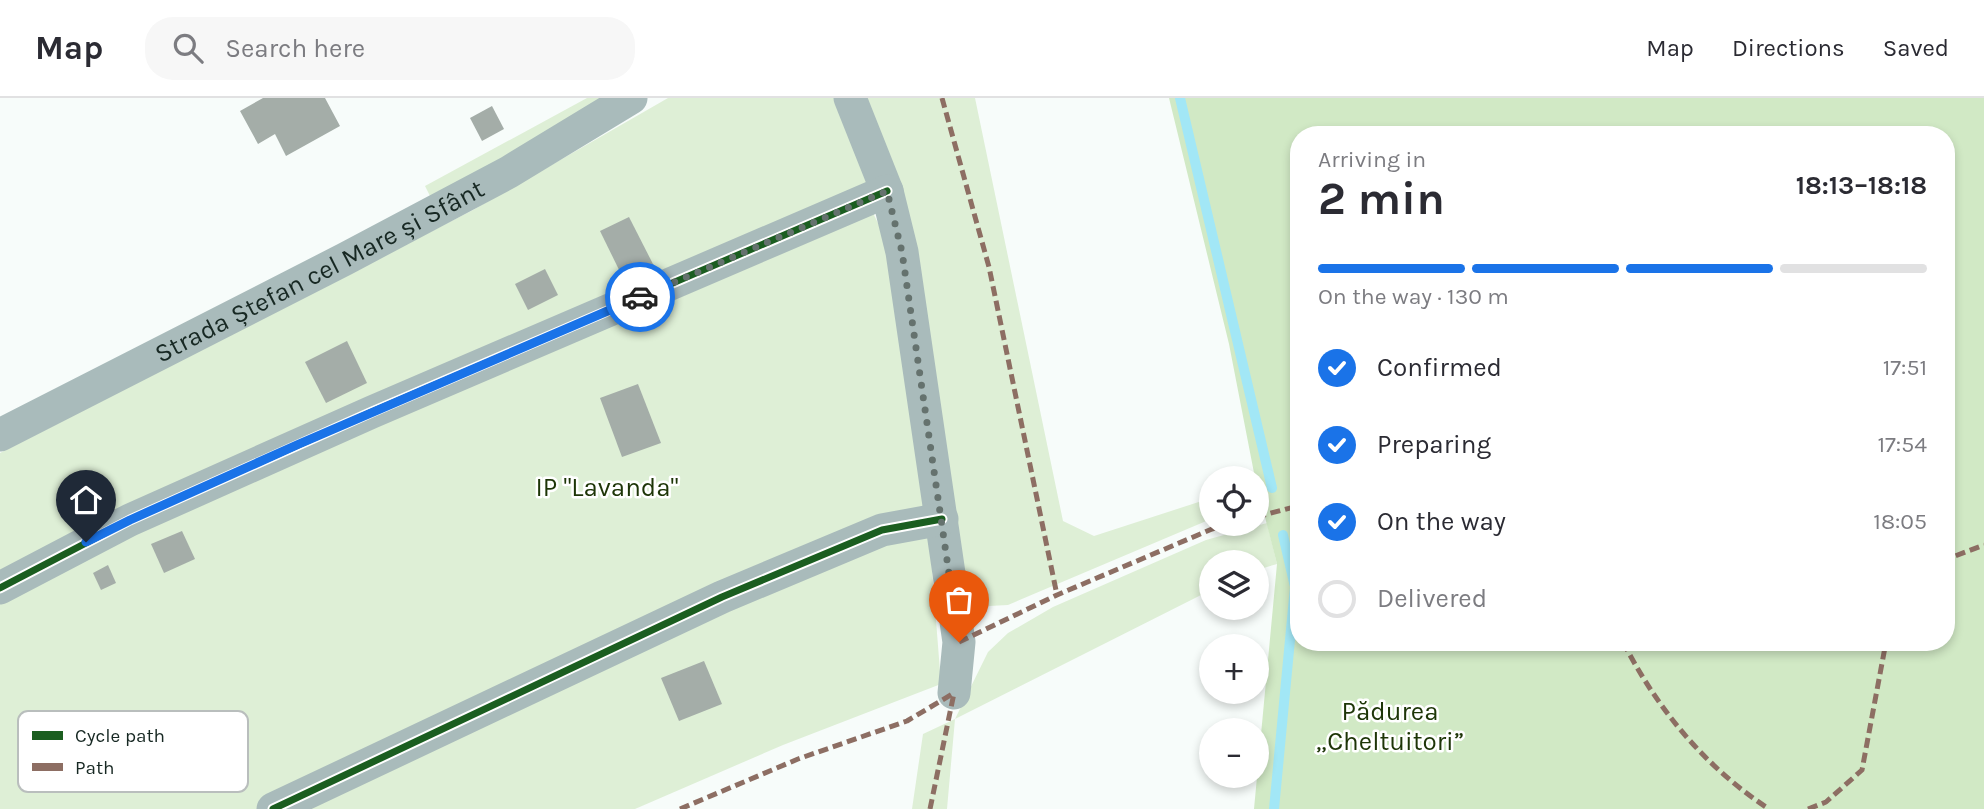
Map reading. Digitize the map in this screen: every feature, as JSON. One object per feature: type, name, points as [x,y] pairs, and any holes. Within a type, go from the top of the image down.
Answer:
[{"type":"street","name":"Strada Ștefan cel Mare și Sfânt","points":[[0,435],[509,172],[631,98]]},
{"type":"street","points":[[850,98],[887,191],[902,252],[959,642],[954,693]]},
{"type":"street","points":[[0,588],[130,520],[384,407],[887,191]]},
{"type":"street","points":[[274,809],[722,597],[882,530],[942,519]]},
{"type":"green space","points":[[587,98],[612,98],[433,202],[425,186]]},
{"type":"green space","name":"IP \"Lavanda\"","points":[[668,98],[834,98],[867,179],[874,215],[885,237],[929,531],[941,684],[783,745],[635,809],[0,809],[0,453],[473,210]]},
{"type":"green space","points":[[860,98],[975,98],[1063,521],[1094,536],[1199,502],[1199,524],[1008,605],[989,606],[961,579]]},
{"type":"green space","name":"Pădurea „Cheltuitori”","points":[[1169,98],[1984,98],[1984,809],[1254,809],[1256,788],[1269,788],[1269,718],[1263,718],[1264,704],[1269,704],[1269,649],[1277,564],[1269,533],[1269,466],[1253,466],[1229,344]]},
{"type":"green space","points":[[1269,531],[1277,564],[1269,566],[1269,550],[1199,550],[1199,596],[955,719],[988,652],[1008,633],[1053,607],[1206,540],[1220,536],[1269,536]]},
{"type":"green space","points":[[955,719],[947,809],[912,809],[923,734]]},
{"type":"building","points":[[263,98],[325,98],[340,126],[286,156],[275,134],[258,144],[240,111]]},
{"type":"building","points":[[492,106],[504,129],[482,141],[470,118]]},
{"type":"building","points":[[629,217],[654,266],[624,280],[600,231]]},
{"type":"building","points":[[545,269],[558,295],[528,310],[515,284]]},
{"type":"building","points":[[347,341],[367,383],[326,403],[305,362]]},
{"type":"building","points":[[638,384],[661,443],[622,457],[600,398]]},
{"type":"building","points":[[182,531],[195,559],[164,573],[151,544]]},
{"type":"building","points":[[108,565],[116,583],[101,590],[93,573]]},
{"type":"building","points":[[704,661],[722,704],[679,721],[661,678]]},
{"type":"waterway","points":[[1180,98],[1272,488]]},
{"type":"waterway","points":[[1283,535],[1290,565]]},
{"type":"waterway","points":[[1274,809],[1290,640]]},
{"type":"marked path","points":[[942,98],[989,267],[1057,595]]},
{"type":"marked path","points":[[1269,514],[1290,508]]},
{"type":"marked path","points":[[959,642],[1057,595],[1199,535]]},
{"type":"marked path","points":[[1955,556],[1984,545]]},
{"type":"marked path","points":[[1628,651],[1652,691],[1685,735],[1724,775],[1769,809]]},
{"type":"marked path","points":[[1808,809],[1826,802],[1862,770],[1884,651]]},
{"type":"marked path","points":[[680,809],[798,759],[907,721],[954,693]]},
{"type":"marked path","points":[[930,809],[954,693]]},
{"type":"cycle path","points":[[0,588],[130,520],[372,412],[887,191]]},
{"type":"cycle path","points":[[273,809],[722,597],[882,530],[942,519]]},
{"type":"way so far","points":[[640,297],[887,191],[902,252],[959,642]]},
{"type":"route","points":[[86,542],[299,444],[640,297]]}]
